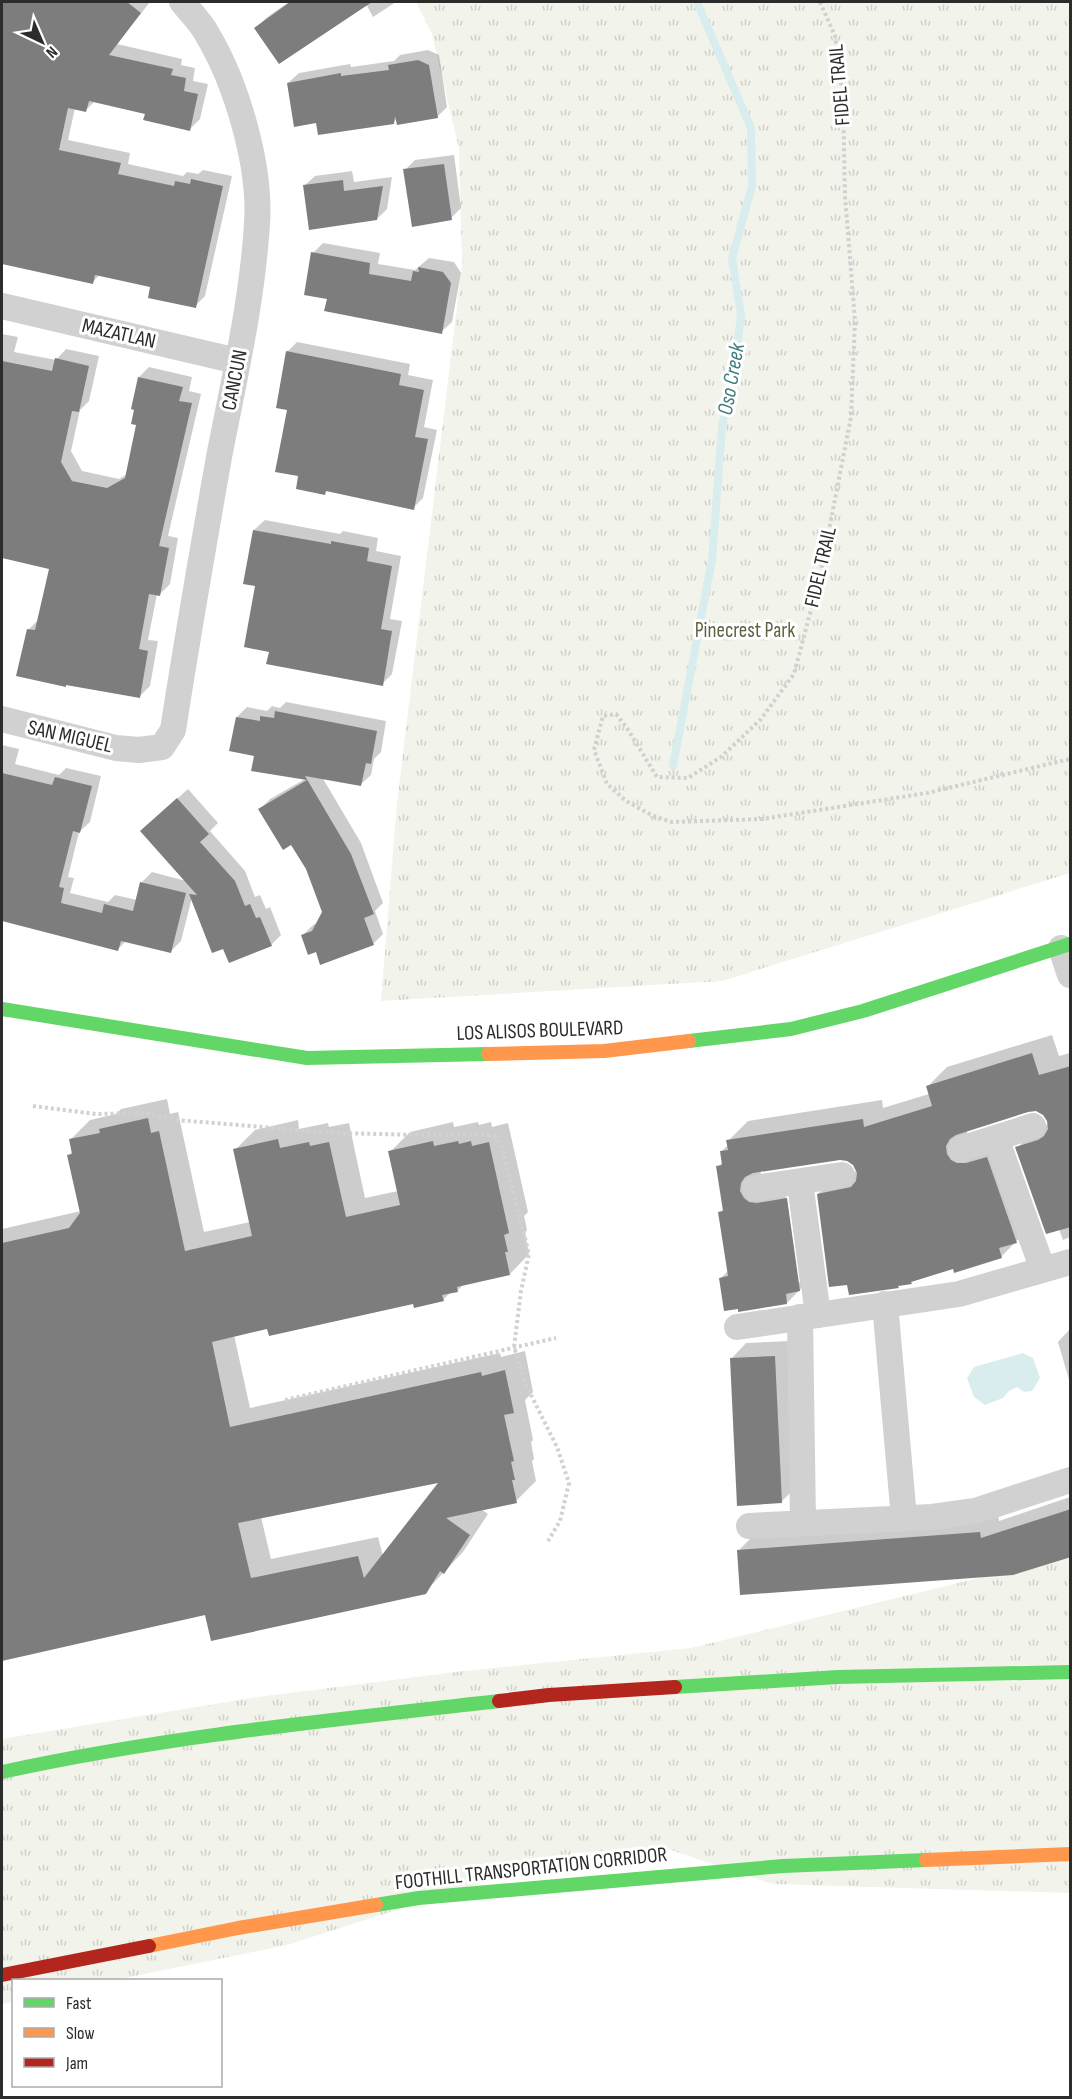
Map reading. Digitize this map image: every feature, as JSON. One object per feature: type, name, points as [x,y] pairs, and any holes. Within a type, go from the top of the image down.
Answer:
[{"type":"main road","name":"LOS ALISOS BOULEVARD","points":[[2,1009],[307,1058],[604,1052],[791,1029],[863,1011],[1066,946]]},
{"type":"main road","points":[[2,1772],[74,1756],[251,1729],[549,1695],[838,1677],[1071,1672]]},
{"type":"main road","name":"FOOTHILL TRANSPORTATION CORRIDOR","points":[[2,1975],[238,1928],[419,1898],[783,1866],[1071,1854]]},
{"type":"street","name":"CANCUN","points":[[139,750],[162,747],[173,730],[245,323],[257,223],[254,171],[246,132],[225,65],[206,31],[182,2]]},
{"type":"street","name":"MAZATLAN","points":[[2,306],[237,361]]},
{"type":"street","name":"SAN MIGUEL","points":[[2,720],[116,747],[139,750]]},
{"type":"street","points":[[1066,946],[1071,975]]},
{"type":"street","points":[[961,1149],[1033,1126]]},
{"type":"street","points":[[996,1138],[1043,1270]]},
{"type":"street","points":[[755,1188],[842,1175]]},
{"type":"street","points":[[800,1182],[809,1316],[803,1523]]},
{"type":"street","points":[[737,1327],[959,1294],[1071,1262]]},
{"type":"street","points":[[885,1305],[904,1518]]},
{"type":"street","points":[[749,1526],[904,1518],[975,1511],[1071,1480]]},
{"type":"path","name":"FIDEL TRAIL","points":[[820,2],[835,36],[843,99],[845,196],[855,321],[851,417],[820,576],[794,674],[761,719],[721,757],[688,778],[657,777],[616,714],[603,716],[594,750],[607,784],[626,801],[653,816],[672,822],[762,819],[927,793],[1071,759]]},
{"type":"path","points":[[33,1106],[96,1114],[144,1113],[177,1120],[335,1132],[419,1135],[483,1134],[495,1137],[502,1146],[529,1254],[520,1291],[514,1347],[526,1385],[557,1448],[569,1483],[560,1521],[548,1541]]},
{"type":"path","points":[[285,1400],[556,1338]]},
{"type":"green space","name":"Pinecrest Park","points":[[416,2],[1070,2],[1070,873],[722,981],[381,1001],[397,803],[462,265],[459,149],[432,34]]},
{"type":"green space","points":[[1070,1556],[1070,1893],[772,1884],[662,1847],[575,1853],[287,1945],[120,1979],[12,1979],[12,2002],[2,2004],[2,1739],[251,1698],[464,1671],[691,1648]]},
{"type":"shaded area","points":[[1023,1353],[1033,1358],[1040,1378],[1032,1391],[1024,1392],[1017,1387],[1003,1398],[985,1405],[974,1397],[967,1378],[974,1367]]},
{"type":"building","points":[[2,2],[127,2],[141,13],[109,55],[173,69],[171,75],[186,78],[184,91],[198,94],[190,131],[143,120],[145,114],[89,101],[86,112],[68,108],[59,150],[121,163],[118,174],[174,186],[175,181],[190,184],[191,179],[223,186],[196,308],[148,298],[150,287],[95,275],[93,284],[2,264]]},
{"type":"building","points":[[290,2],[372,2],[279,64],[254,28]]},
{"type":"building","points":[[418,60],[429,65],[438,118],[397,125],[395,116],[394,124],[318,135],[316,123],[294,127],[287,83],[341,73],[341,76],[389,70],[388,65]]},
{"type":"building","points":[[444,164],[452,220],[412,227],[403,169]]},
{"type":"building","points":[[343,180],[344,191],[383,186],[377,220],[309,230],[303,185]]},
{"type":"building","points":[[311,252],[370,263],[369,274],[411,281],[413,271],[419,272],[418,267],[443,272],[451,283],[442,334],[324,311],[327,299],[304,295]]},
{"type":"building","points":[[286,351],[401,374],[399,385],[424,390],[415,437],[428,439],[414,510],[326,491],[325,495],[296,489],[298,476],[275,472],[287,410],[276,408]]},
{"type":"building","points":[[55,358],[89,366],[79,412],[72,411],[61,462],[72,481],[107,488],[125,478],[136,425],[131,424],[134,410],[131,409],[138,377],[183,387],[179,401],[192,403],[159,546],[169,548],[160,596],[149,594],[139,649],[148,651],[140,698],[66,685],[66,687],[16,676],[27,629],[35,630],[49,569],[2,558],[2,361],[52,371]]},
{"type":"building","points":[[253,530],[331,544],[331,541],[369,548],[367,561],[392,566],[381,629],[392,631],[383,686],[266,664],[269,652],[244,647],[255,586],[243,584]]},
{"type":"building","points":[[275,711],[377,731],[371,764],[366,763],[361,786],[305,776],[351,854],[374,914],[364,918],[374,945],[320,965],[316,952],[308,955],[301,935],[312,931],[322,912],[306,869],[291,845],[283,850],[258,809],[307,780],[251,771],[254,756],[229,751],[236,717],[260,721],[260,716],[274,718]]},
{"type":"building","points":[[2,773],[52,785],[55,777],[92,786],[80,833],[73,831],[59,887],[64,888],[61,903],[102,913],[104,904],[133,911],[140,882],[186,893],[171,953],[121,941],[118,951],[2,921]]},
{"type":"building","points":[[177,798],[209,834],[200,842],[235,881],[245,906],[250,904],[256,918],[260,917],[272,946],[229,963],[223,949],[212,953],[189,894],[197,895],[140,831]]},
{"type":"building","points":[[1032,1053],[1039,1075],[1071,1066],[1071,1227],[1046,1234],[1015,1147],[1044,1136],[1048,1129],[1047,1121],[1036,1111],[956,1135],[946,1146],[947,1154],[957,1163],[987,1157],[1017,1243],[999,1248],[1002,1258],[954,1273],[953,1269],[911,1282],[912,1284],[898,1286],[899,1288],[849,1295],[847,1285],[829,1287],[817,1194],[851,1187],[856,1181],[857,1173],[853,1165],[840,1160],[753,1173],[745,1177],[741,1183],[740,1191],[749,1202],[757,1203],[787,1198],[800,1291],[786,1294],[787,1304],[738,1312],[738,1309],[724,1311],[719,1278],[728,1276],[718,1212],[723,1211],[716,1166],[722,1165],[720,1151],[728,1150],[726,1140],[863,1119],[864,1127],[932,1106],[926,1086]]},
{"type":"building","points":[[148,1118],[151,1133],[159,1131],[185,1251],[252,1236],[233,1149],[278,1139],[280,1148],[309,1142],[310,1146],[329,1142],[346,1217],[400,1205],[388,1151],[433,1141],[434,1146],[458,1141],[459,1144],[471,1141],[472,1146],[489,1142],[509,1233],[504,1235],[510,1275],[457,1287],[458,1292],[442,1295],[444,1301],[414,1308],[413,1304],[269,1336],[267,1329],[212,1342],[230,1427],[481,1372],[482,1376],[505,1370],[514,1413],[504,1415],[514,1461],[511,1462],[515,1480],[512,1480],[517,1503],[446,1518],[470,1535],[444,1574],[440,1571],[426,1594],[211,1641],[205,1615],[2,1661],[2,1243],[69,1228],[80,1213],[67,1155],[72,1154],[69,1139],[100,1133],[99,1129]],"holes":[[[438,1483],[364,1578],[358,1556],[251,1578],[238,1523]]]},
{"type":"building","points":[[775,1356],[782,1503],[737,1506],[730,1358]]},
{"type":"building","points":[[1071,1509],[1071,1557],[1013,1575],[740,1595],[737,1550],[980,1532],[981,1538]]},
{"type":"waterway","name":"Oso Creek","points":[[673,766],[712,560],[722,427],[735,362],[741,315],[732,258],[752,186],[751,128],[697,2]]},
{"type":"traffic: fast","points":[[689,1041],[791,1029],[863,1011],[1070,944]]},
{"type":"traffic: fast","points":[[2,1009],[307,1058],[488,1054]]},
{"type":"traffic: fast","points":[[675,1687],[838,1677],[1070,1672]]},
{"type":"traffic: fast","points":[[2,1772],[64,1759],[188,1739],[312,1722],[499,1701]]},
{"type":"traffic: fast","points":[[376,1905],[419,1898],[783,1866],[926,1860]]},
{"type":"traffic: slow","points":[[488,1054],[604,1051],[689,1041]]},
{"type":"traffic: slow","points":[[926,1860],[1070,1854]]},
{"type":"traffic: slow","points":[[149,1946],[238,1928],[376,1905]]},
{"type":"traffic: jam","points":[[499,1701],[549,1695],[675,1687]]},
{"type":"traffic: jam","points":[[2,1975],[149,1946]]}]
